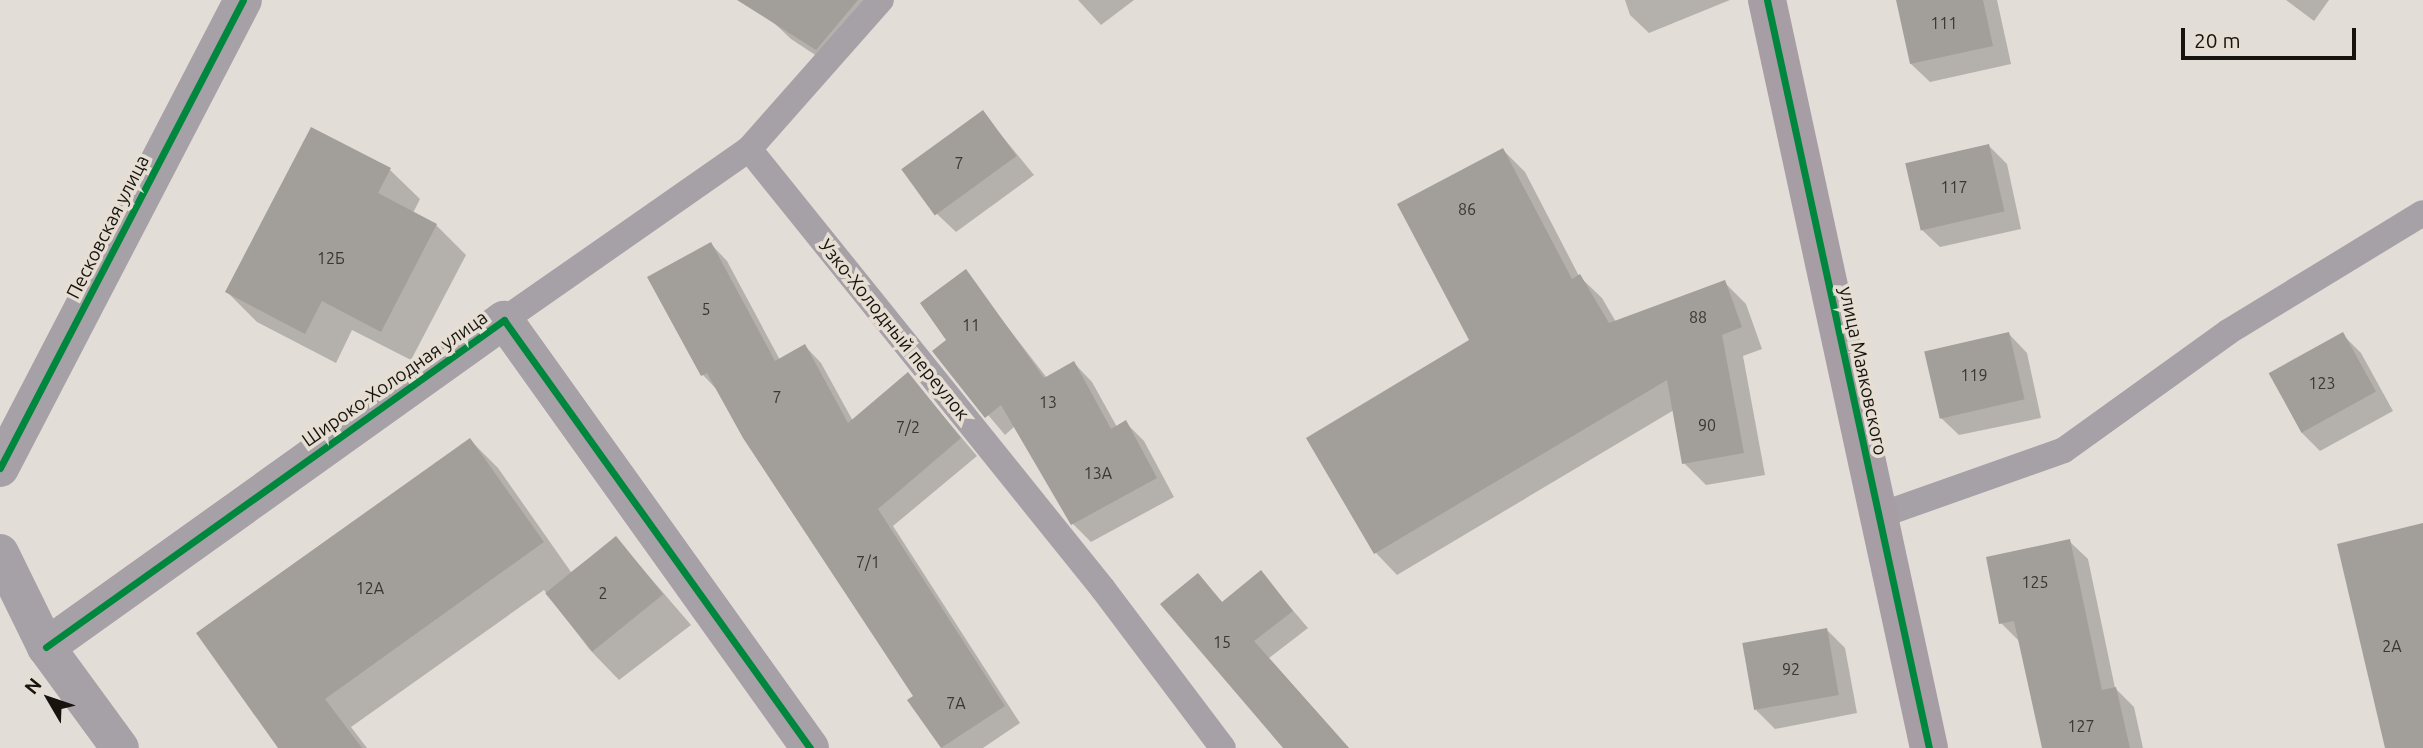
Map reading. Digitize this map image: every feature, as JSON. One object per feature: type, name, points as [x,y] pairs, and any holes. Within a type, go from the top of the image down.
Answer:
[{"type":"street","name":"Песковская улица","points":[[0,468],[243,0]]},
{"type":"street","name":"улица Маяковского","points":[[1767,0],[1928,748]]},
{"type":"street","name":"Широко-Холодная улица","points":[[46,647],[505,320],[810,748]]},
{"type":"street","points":[[0,553],[46,647],[120,748]]},
{"type":"lane","points":[[505,320],[749,149],[881,0]]},
{"type":"lane","name":"Узко-Холодный переулок","points":[[749,149],[1103,589],[1223,748]]},
{"type":"lane","points":[[1878,516],[2064,450],[2228,332],[2423,213]]},
{"type":"building","points":[[737,0],[858,0],[816,50]]},
{"type":"building","points":[[1896,0],[1983,0],[1993,46],[1910,64]]},
{"type":"building","points":[[983,110],[1017,156],[935,215],[901,169]]},
{"type":"building","points":[[311,127],[391,168],[378,193],[437,224],[381,332],[322,301],[305,334],[225,292]]},
{"type":"building","points":[[1989,144],[2005,211],[1921,231],[1905,163]]},
{"type":"building","points":[[1503,148],[1572,279],[1580,274],[1609,323],[1725,280],[1742,327],[1722,335],[1744,453],[1682,464],[1667,380],[1374,554],[1306,438],[1469,340],[1397,204]]},
{"type":"building","points":[[711,242],[775,361],[805,344],[848,423],[908,372],[961,438],[878,509],[1005,706],[941,748],[907,700],[913,696],[743,438],[707,373],[701,376],[647,277]]},
{"type":"building","points":[[966,269],[1044,378],[1074,361],[1111,429],[1126,420],[1157,478],[1071,525],[1001,405],[985,418],[932,351],[946,340],[920,303]]},
{"type":"building","points":[[2009,332],[2025,399],[1940,419],[1924,352]]},
{"type":"building","points":[[2343,332],[2376,391],[2302,433],[2269,373]]},
{"type":"building","points":[[470,438],[544,542],[325,699],[362,748],[278,748],[196,633]]},
{"type":"building","points":[[2423,523],[2423,748],[2385,748],[2337,544]]},
{"type":"building","points":[[616,536],[663,594],[592,652],[545,593]]},
{"type":"building","points":[[2070,539],[2102,690],[2116,687],[2130,748],[2042,748],[2014,621],[1999,624],[1986,557]]},
{"type":"building","points":[[1261,570],[1293,611],[1254,641],[1349,748],[1283,748],[1160,604],[1198,573],[1222,602]]},
{"type":"building","points":[[1827,628],[1839,695],[1754,710],[1742,643]]},
{"type":"cycle path","points":[[0,468],[243,0]]},
{"type":"cycle path","points":[[1767,0],[1929,748]]},
{"type":"cycle path","points":[[46,647],[504,320],[810,748]]}]
